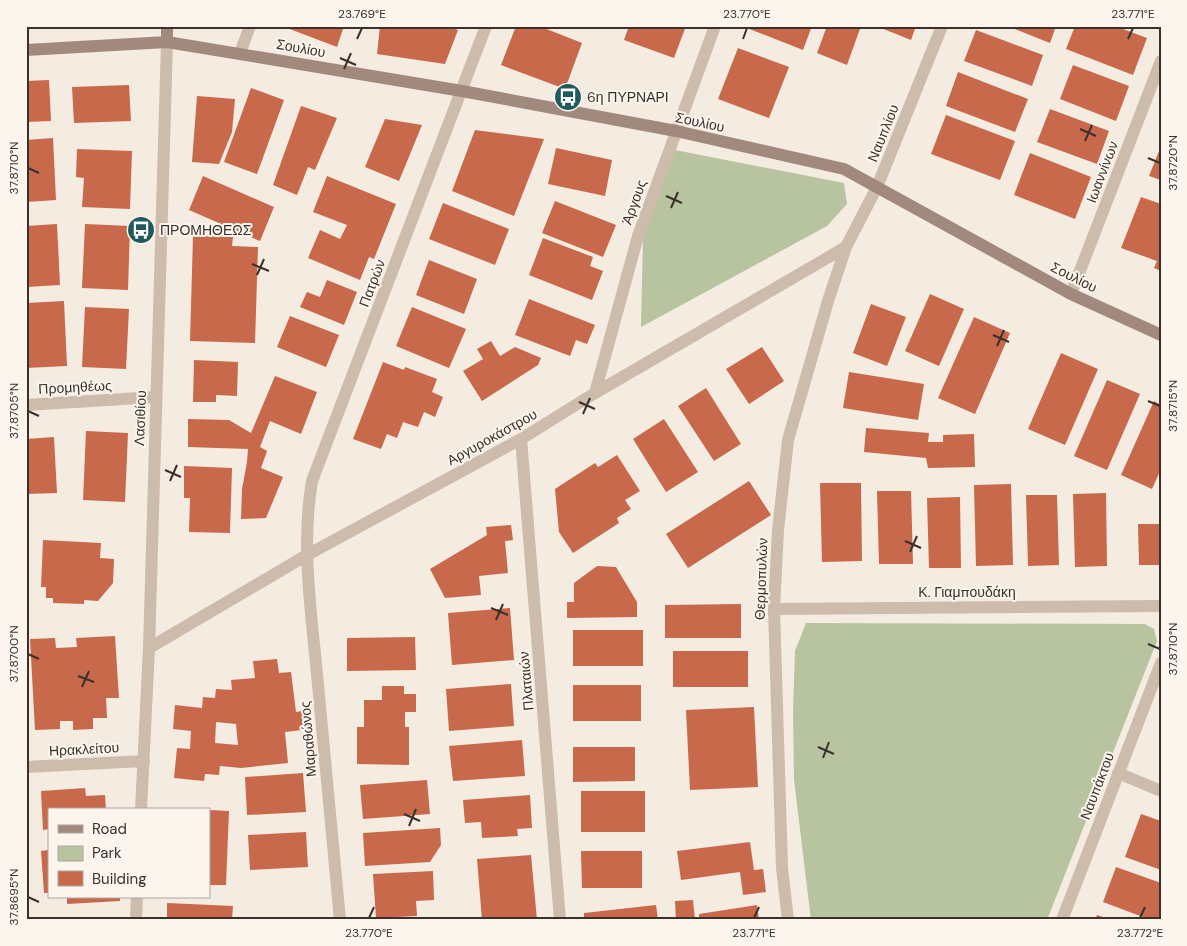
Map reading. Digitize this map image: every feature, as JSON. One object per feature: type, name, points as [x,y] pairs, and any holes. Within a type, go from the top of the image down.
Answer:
[{"type":"street","name":"Λασιθίου","points":[[141,808],[150,648],[168,26]]},
{"type":"street","points":[[240,53],[250,26]]},
{"type":"street","name":"Πατρών","points":[[307,555],[307,509],[312,481],[486,26]]},
{"type":"street","name":"Άργους","points":[[595,393],[638,236],[715,26]]},
{"type":"street","name":"Ναυπλίου","points":[[846,247],[877,187],[942,26]]},
{"type":"street","name":"Σουλίου","points":[[26,50],[167,42],[462,91],[676,132],[844,169],[1071,294],[1161,335]]},
{"type":"street","name":"Ιωαννίνων","points":[[1071,294],[1161,61]]},
{"type":"street","name":"Αργυροκάστρου","points":[[150,648],[307,555],[521,439],[595,393],[846,247]]},
{"type":"street","name":"Θερμοπυλών","points":[[788,920],[782,868],[774,609],[778,530],[788,440],[828,301],[846,247]]},
{"type":"street","name":"Προμηθέως","points":[[26,405],[156,397]]},
{"type":"street","name":"Πλαταιών","points":[[521,439],[560,920]]},
{"type":"street","name":"Μαραθώνος","points":[[307,555],[340,920]]},
{"type":"street","name":"Κ. Γιαμπουδάκη","points":[[774,609],[1161,606]]},
{"type":"street","name":"Ναυπάκτου","points":[[1062,920],[1161,663]]},
{"type":"street","name":"Ηρακλείτου","points":[[26,766],[144,761]]},
{"type":"street","points":[[1118,774],[1161,791]]},
{"type":"street","points":[[136,920],[137,898]]},
{"type":"green space","points":[[675,150],[844,183],[847,204],[827,226],[641,327],[643,238]]},
{"type":"green space","points":[[806,623],[1145,624],[1154,629],[1157,641],[1047,920],[811,920],[794,780],[793,711],[795,651]]},
{"type":"building","points":[[282,26],[344,26],[337,47]]},
{"type":"building","points":[[380,26],[447,26],[458,30],[445,64],[377,54]]},
{"type":"building","points":[[516,26],[539,26],[582,43],[565,89],[501,65]]},
{"type":"building","points":[[629,26],[686,26],[674,58],[624,40]]},
{"type":"building","points":[[742,26],[812,26],[803,50]]},
{"type":"building","points":[[827,26],[861,26],[847,65],[817,53]]},
{"type":"building","points":[[876,26],[916,26],[911,40]]},
{"type":"building","points":[[1007,26],[1056,26],[1050,43]]},
{"type":"building","points":[[1075,26],[1115,26],[1147,38],[1133,75],[1066,49]]},
{"type":"building","points":[[976,30],[1043,55],[1032,86],[964,61]]},
{"type":"building","points":[[738,48],[789,67],[769,118],[718,99]]},
{"type":"building","points":[[1073,65],[1129,86],[1116,121],[1060,99]]},
{"type":"building","points":[[958,72],[1028,99],[1015,132],[946,106]]},
{"type":"building","points":[[49,80],[51,121],[26,122],[26,81]]},
{"type":"building","points":[[129,85],[131,121],[74,123],[72,87]]},
{"type":"building","points":[[251,88],[284,100],[257,174],[224,162]]},
{"type":"building","points":[[197,96],[235,99],[232,132],[219,164],[192,162]]},
{"type":"building","points":[[301,106],[337,118],[315,170],[308,167],[297,195],[273,185]]},
{"type":"building","points":[[1050,109],[1109,131],[1097,164],[1037,142]]},
{"type":"building","points":[[946,115],[1015,141],[1000,180],[931,154]]},
{"type":"building","points":[[385,119],[422,125],[399,181],[365,167]]},
{"type":"building","points":[[475,130],[544,139],[514,216],[452,191]]},
{"type":"building","points":[[53,138],[56,200],[26,202],[26,140]]},
{"type":"building","points":[[1161,146],[1161,180],[1149,176]]},
{"type":"building","points":[[556,148],[612,160],[605,196],[548,184]]},
{"type":"building","points":[[77,149],[132,151],[130,209],[82,207],[84,178],[76,177]]},
{"type":"building","points":[[1030,153],[1091,177],[1075,219],[1014,195]]},
{"type":"building","points":[[203,176],[274,207],[260,241],[189,210]]},
{"type":"building","points":[[327,176],[396,204],[374,259],[369,257],[360,280],[308,258],[320,230],[340,239],[347,225],[313,212]]},
{"type":"building","points":[[1141,197],[1161,204],[1161,271],[1154,268],[1157,261],[1121,248]]},
{"type":"building","points":[[555,201],[616,225],[603,257],[542,233]]},
{"type":"building","points":[[443,203],[509,229],[495,265],[429,239]]},
{"type":"building","points":[[57,224],[60,285],[26,287],[26,226]]},
{"type":"building","points":[[85,224],[130,226],[128,290],[82,288]]},
{"type":"building","points":[[193,236],[233,237],[232,246],[258,247],[255,343],[190,341]]},
{"type":"building","points":[[543,238],[593,257],[590,266],[603,271],[592,300],[529,275]]},
{"type":"building","points":[[429,260],[477,279],[464,314],[416,295]]},
{"type":"building","points":[[327,280],[357,292],[344,325],[300,307],[307,292],[320,297]]},
{"type":"building","points":[[930,294],[964,309],[939,366],[905,351]]},
{"type":"building","points":[[529,299],[595,325],[587,344],[576,340],[570,356],[515,335]]},
{"type":"building","points":[[64,301],[67,366],[26,368],[26,303]]},
{"type":"building","points":[[871,304],[906,317],[887,366],[853,353]]},
{"type":"building","points":[[85,307],[129,309],[126,369],[82,367]]},
{"type":"building","points":[[412,307],[466,329],[449,368],[396,346]]},
{"type":"building","points":[[290,316],[339,335],[326,367],[277,347]]},
{"type":"building","points":[[974,317],[1010,333],[975,414],[938,398]]},
{"type":"building","points":[[491,341],[500,356],[515,347],[541,358],[538,365],[482,401],[463,371],[483,359],[477,349]]},
{"type":"building","points":[[762,347],[784,381],[749,404],[726,369]]},
{"type":"building","points":[[1061,353],[1098,369],[1065,445],[1028,429]]},
{"type":"building","points":[[194,360],[238,362],[237,396],[216,395],[216,402],[193,402]]},
{"type":"building","points":[[383,362],[404,370],[405,367],[437,379],[432,392],[443,397],[435,417],[424,412],[418,427],[403,422],[397,438],[387,434],[381,449],[353,439]]},
{"type":"building","points":[[849,372],[924,384],[918,420],[843,408]]},
{"type":"building","points":[[275,376],[317,392],[301,434],[270,421],[260,447],[267,451],[261,468],[283,477],[266,518],[241,519],[242,489],[248,449],[188,447],[188,419],[229,420],[251,433]]},
{"type":"building","points":[[1107,380],[1140,394],[1107,470],[1074,456]]},
{"type":"building","points":[[706,388],[741,444],[714,461],[678,406]]},
{"type":"building","points":[[1154,401],[1161,405],[1161,469],[1152,489],[1121,475]]},
{"type":"building","points":[[664,419],[698,472],[666,492],[633,439]]},
{"type":"building","points":[[866,428],[929,433],[928,442],[943,442],[943,435],[974,434],[975,467],[928,468],[926,458],[864,452]]},
{"type":"building","points":[[86,431],[128,433],[125,502],[83,500]]},
{"type":"building","points":[[54,437],[57,493],[26,494],[26,439]]},
{"type":"building","points":[[617,455],[640,491],[625,500],[631,509],[617,518],[619,523],[573,553],[559,532],[555,489],[595,463],[598,467]]},
{"type":"building","points":[[184,466],[232,468],[230,533],[189,532],[190,498],[184,498]]},
{"type":"building","points":[[749,481],[771,515],[688,568],[666,534]]},
{"type":"building","points":[[820,483],[861,483],[862,561],[822,562]]},
{"type":"building","points":[[1011,484],[1013,565],[976,566],[974,485]]},
{"type":"building","points":[[877,491],[911,491],[913,564],[879,564]]},
{"type":"building","points":[[1106,493],[1107,566],[1075,567],[1073,494]]},
{"type":"building","points":[[1026,495],[1057,495],[1059,565],[1028,566]]},
{"type":"building","points":[[960,497],[961,568],[929,568],[927,498]]},
{"type":"building","points":[[1138,524],[1161,524],[1161,565],[1139,565]]},
{"type":"building","points":[[511,525],[513,540],[505,541],[508,573],[479,576],[481,595],[445,598],[430,569],[487,535],[486,527]]},
{"type":"building","points":[[43,540],[101,543],[100,558],[114,559],[113,583],[98,601],[84,600],[84,604],[53,603],[53,598],[46,598],[46,587],[41,587]]},
{"type":"building","points":[[597,566],[616,567],[637,602],[637,617],[567,618],[567,602],[574,602],[574,583]]},
{"type":"building","points":[[741,604],[741,638],[665,638],[665,605]]},
{"type":"building","points":[[510,608],[514,660],[452,665],[448,613]]},
{"type":"building","points":[[573,630],[643,630],[643,666],[573,666]]},
{"type":"building","points":[[115,636],[119,698],[106,698],[107,718],[93,718],[93,729],[73,730],[73,721],[60,721],[60,729],[35,730],[30,639],[55,638],[56,648],[77,647],[76,638]]},
{"type":"building","points":[[415,637],[416,670],[347,671],[347,638]]},
{"type":"building","points":[[673,651],[748,651],[748,687],[673,687]]},
{"type":"building","points":[[277,659],[279,673],[291,672],[296,712],[308,710],[310,729],[285,732],[288,763],[241,768],[220,766],[219,775],[205,774],[204,781],[174,778],[177,748],[190,749],[191,731],[173,729],[175,705],[202,708],[203,697],[215,698],[216,689],[232,690],[231,680],[255,678],[253,661]],"holes":[[[216,722],[236,724],[238,745],[215,743]]]},
{"type":"building","points":[[511,684],[514,726],[449,731],[446,689]]},
{"type":"building","points":[[573,685],[641,685],[641,721],[573,721]]},
{"type":"building","points":[[382,686],[404,686],[404,694],[416,694],[416,712],[405,712],[405,727],[409,727],[409,765],[357,764],[357,727],[364,727],[364,700],[382,700]]},
{"type":"building","points":[[754,707],[758,787],[690,790],[686,710]]},
{"type":"building","points":[[522,740],[525,776],[453,781],[449,746]]},
{"type":"building","points":[[573,747],[635,747],[635,781],[573,782]]},
{"type":"building","points":[[303,773],[306,812],[247,815],[245,777]]},
{"type":"building","points":[[427,780],[430,814],[363,819],[360,785]]},
{"type":"building","points":[[85,788],[86,796],[105,795],[106,808],[48,808],[48,829],[43,830],[41,791]]},
{"type":"building","points":[[581,791],[645,791],[645,832],[581,832]]},
{"type":"building","points":[[530,795],[532,828],[517,829],[518,836],[482,838],[481,822],[465,823],[463,800]]},
{"type":"building","points":[[210,810],[229,811],[226,885],[210,885]]},
{"type":"building","points":[[1141,814],[1161,821],[1161,870],[1125,857]]},
{"type":"building","points":[[440,828],[441,845],[430,862],[365,866],[363,833]]},
{"type":"building","points":[[306,832],[308,867],[250,870],[248,835]]},
{"type":"building","points":[[750,842],[754,870],[763,869],[766,892],[743,895],[740,872],[681,880],[677,851]]},
{"type":"building","points":[[48,850],[48,893],[44,893],[41,851]]},
{"type":"building","points":[[581,851],[642,851],[642,888],[582,888]]},
{"type":"building","points":[[531,855],[537,920],[482,920],[477,859]]},
{"type":"building","points":[[1116,867],[1161,883],[1161,920],[1151,920],[1103,902]]},
{"type":"building","points":[[433,871],[434,900],[416,901],[417,916],[376,918],[373,874]]},
{"type":"building","points":[[67,898],[120,898],[120,901],[67,904]]},
{"type":"building","points":[[693,900],[695,920],[676,920],[675,901]]},
{"type":"building","points":[[167,903],[233,906],[232,920],[167,920]]},
{"type":"building","points":[[656,905],[658,920],[584,920],[584,913]]},
{"type":"building","points":[[757,905],[759,920],[699,920],[699,914]]},
{"type":"building","points":[[1097,915],[1111,920],[1095,920]]},
{"type":"place","name":"6η ΠΥΡΝΑΡΙ","points":[[568,97]]},
{"type":"place","name":"ΠΡΟΜΗΘΕΩΣ","points":[[141,230]]}]
